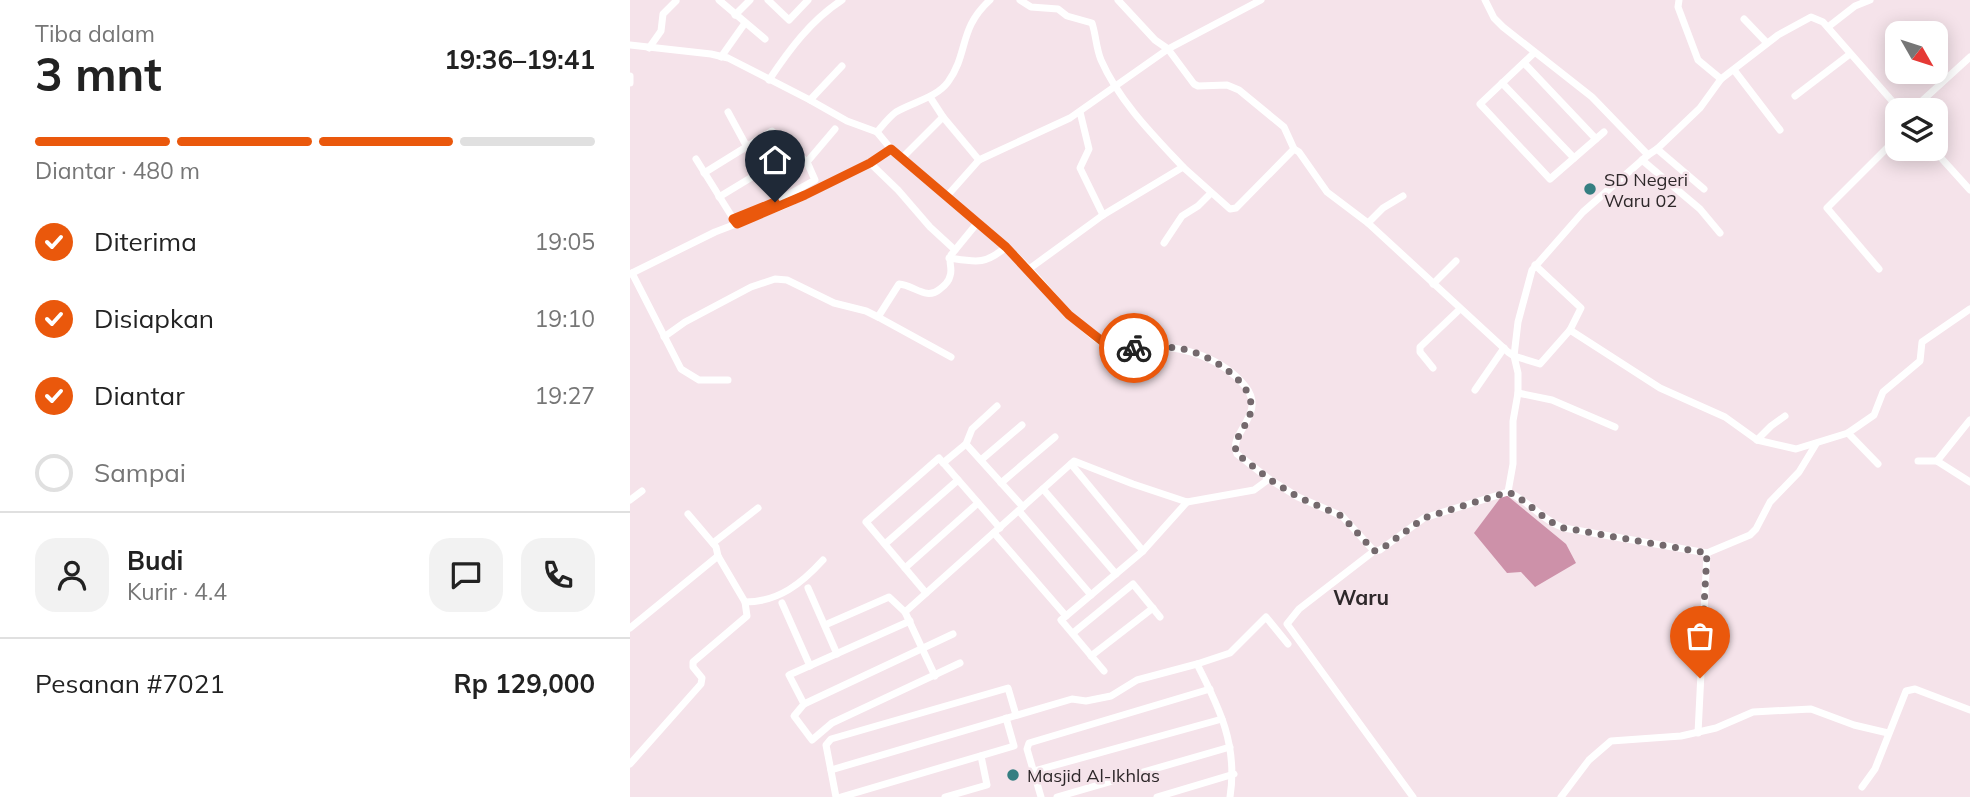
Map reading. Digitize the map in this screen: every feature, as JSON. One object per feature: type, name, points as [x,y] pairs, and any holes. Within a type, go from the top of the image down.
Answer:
[{"type":"street","points":[[719,0],[765,39]]},
{"type":"street","points":[[735,15],[750,0]]},
{"type":"street","points":[[768,0],[789,20],[808,0]]},
{"type":"street","points":[[769,80],[797,41],[842,0]]},
{"type":"street","points":[[877,132],[894,114],[930,97],[948,82],[957,66],[968,28],[976,13],[990,0]]},
{"type":"street","points":[[1020,0],[1031,7],[1058,9],[1067,16],[1092,23],[1098,53],[1115,86],[1150,133],[1230,209],[1236,208],[1294,149]]},
{"type":"street","points":[[1118,0],[1155,40],[1168,49],[1194,84],[1234,87],[1273,116],[1284,127],[1294,149],[1299,152],[1327,192],[1368,223],[1514,356],[1543,363],[1570,330],[1581,308],[1535,265]]},
{"type":"street","points":[[947,196],[979,160],[1080,112],[1168,49],[1261,0]]},
{"type":"street","points":[[1496,0],[1487,4],[1494,18],[1534,53],[1592,97],[1645,157],[1700,209],[1720,233]]},
{"type":"street","points":[[1679,0],[1678,7],[1698,60],[1721,79]]},
{"type":"street","points":[[1828,27],[1855,6],[1870,0]]},
{"type":"street","points":[[649,48],[661,31],[663,14],[676,1]]},
{"type":"street","points":[[1508,492],[1513,464],[1513,421],[1518,393],[1518,373],[1514,356],[1529,276],[1535,265],[1583,212],[1700,108],[1721,79],[1767,43],[1811,17],[1817,18],[1828,27],[1888,98]]},
{"type":"street","points":[[1744,19],[1767,43]]},
{"type":"street","points":[[721,57],[745,23]]},
{"type":"street","points":[[630,46],[721,57],[847,121],[877,132],[891,149],[1006,247],[1069,315],[1107,345],[1117,349],[1184,349],[1221,366],[1241,382],[1250,394],[1251,411],[1235,451],[1269,479],[1298,497],[1342,516],[1374,551]]},
{"type":"street","points":[[1534,53],[1480,104],[1550,179],[1604,132]]},
{"type":"street","points":[[1795,96],[1850,54]]},
{"type":"street","points":[[1925,98],[1970,57]]},
{"type":"street","points":[[1524,63],[1596,139]]},
{"type":"street","points":[[810,100],[842,66]]},
{"type":"street","points":[[1734,70],[1780,130]]},
{"type":"street","points":[[630,76],[630,83]]},
{"type":"street","points":[[1502,83],[1574,158]]},
{"type":"street","points":[[930,97],[979,160]]},
{"type":"street","points":[[728,112],[747,147]]},
{"type":"street","points":[[1080,112],[1089,149],[1080,162],[1080,168],[1103,215]]},
{"type":"street","points":[[903,157],[943,117]]},
{"type":"street","points":[[807,162],[835,129]]},
{"type":"street","points":[[704,173],[772,131],[807,162],[815,180],[631,274],[681,369],[699,380],[728,380]]},
{"type":"street","points":[[735,221],[783,206],[870,163],[891,149]]},
{"type":"street","points":[[1657,149],[1704,189]]},
{"type":"street","points":[[1879,269],[1827,208],[1885,150]]},
{"type":"street","points":[[719,197],[795,151]]},
{"type":"street","points":[[696,159],[735,221]]},
{"type":"street","points":[[1944,161],[1970,190]]},
{"type":"street","points":[[870,163],[955,250]]},
{"type":"street","points":[[1029,269],[1103,215],[1183,167]]},
{"type":"street","points":[[1164,243],[1182,216],[1198,206],[1211,193]]},
{"type":"street","points":[[1368,223],[1383,208],[1403,197]]},
{"type":"street","points":[[878,317],[899,284],[925,294],[936,293],[951,276],[949,258],[978,222]]},
{"type":"street","points":[[949,258],[984,261],[993,258],[1006,247]]},
{"type":"street","points":[[1433,284],[1456,261]]},
{"type":"street","points":[[664,337],[685,322],[751,287],[775,279],[787,280],[834,303],[878,317],[951,357]]},
{"type":"street","points":[[1433,368],[1420,352],[1420,347],[1460,309]]},
{"type":"street","points":[[1570,330],[1660,388],[1725,417],[1757,440],[1796,449],[1848,433],[1874,415],[1883,392],[1918,364],[1922,342],[1970,309]]},
{"type":"street","points":[[1475,390],[1504,348]]},
{"type":"street","points":[[1518,393],[1552,400],[1615,427]]},
{"type":"street","points":[[943,463],[966,444],[972,429],[997,406]]},
{"type":"street","points":[[1757,440],[1785,416]]},
{"type":"street","points":[[1937,461],[1970,420]]},
{"type":"street","points":[[981,460],[1022,425]]},
{"type":"street","points":[[1848,433],[1878,464]]},
{"type":"street","points":[[1001,483],[1055,437]]},
{"type":"street","points":[[966,444],[1091,595]]},
{"type":"street","points":[[1413,797],[1287,624],[1299,609],[1374,551],[1380,550],[1424,518],[1508,492],[1535,508],[1555,525],[1564,528],[1707,553],[1750,535],[1770,502],[1799,472],[1817,444]]},
{"type":"street","points":[[926,593],[866,522],[939,458],[978,503],[1066,616]]},
{"type":"street","points":[[905,612],[1074,461],[1187,502],[1254,490],[1269,479]]},
{"type":"street","points":[[1918,461],[1937,461],[1970,482]]},
{"type":"street","points":[[1072,464],[1143,551]]},
{"type":"street","points":[[885,544],[958,480]]},
{"type":"street","points":[[1044,489],[1116,574]]},
{"type":"street","points":[[630,500],[642,491]]},
{"type":"street","points":[[1104,670],[1061,620],[1143,551],[1187,502]]},
{"type":"street","points":[[905,568],[978,503]]},
{"type":"street","points":[[713,543],[758,508]]},
{"type":"street","points":[[630,764],[701,684],[702,678],[693,667],[693,662],[746,618],[745,602],[713,543],[688,514]]},
{"type":"street","points":[[1698,733],[1707,553]]},
{"type":"street","points":[[630,628],[718,556]]},
{"type":"street","points":[[745,602],[760,602],[786,593],[806,579],[823,560]]},
{"type":"street","points":[[1073,634],[1133,584],[1160,617]]},
{"type":"street","points":[[808,588],[837,654]]},
{"type":"street","points":[[825,625],[889,597],[905,612],[935,676]]},
{"type":"street","points":[[782,603],[810,666]]},
{"type":"street","points":[[1091,656],[1153,608]]},
{"type":"street","points":[[831,769],[1072,699],[1086,701],[1111,696],[1137,680],[1230,653],[1266,617],[1288,644]]},
{"type":"street","points":[[804,704],[789,675],[910,621]]},
{"type":"street","points":[[953,634],[804,704],[793,716],[812,740],[832,723],[960,663]]},
{"type":"street","points":[[1197,664],[1222,719],[1230,747],[1234,774],[1230,797]]},
{"type":"street","points":[[1006,718],[1014,746],[838,797],[826,745],[831,739],[1008,688],[1016,715]]},
{"type":"street","points":[[1041,797],[1027,745],[1210,689]]},
{"type":"street","points":[[1862,787],[1875,769],[1903,695],[1909,689],[1970,710]]},
{"type":"street","points":[[1561,797],[1589,760],[1611,741],[1698,733],[1752,712],[1799,708],[1824,712],[1854,725],[1888,733]]},
{"type":"street","points":[[1034,771],[1222,719]]},
{"type":"street","points":[[1057,797],[1230,747]]},
{"type":"street","points":[[945,797],[987,785],[981,756]]},
{"type":"street","points":[[1157,797],[1234,774]]},
{"type":"shaded area","points":[[1504,493],[1566,544],[1576,563],[1535,587],[1521,572],[1507,573],[1474,533]]},
{"type":"way so far","points":[[1134,348],[1184,349],[1194,352],[1221,366],[1241,382],[1247,388],[1252,402],[1250,417],[1236,443],[1237,454],[1298,497],[1342,516],[1374,551],[1377,552],[1411,526],[1435,513],[1508,492],[1535,508],[1555,525],[1564,528],[1707,553],[1704,569],[1700,678]]},
{"type":"place","name":"SD Negeri Waru 02","points":[[1590,189]]},
{"type":"place","name":"Masjid Al-Ikhlas","points":[[1013,775]]},
{"type":"district","name":"Waru","points":[[1361,597]]},
{"type":"route","points":[[775,202],[733,219],[737,224],[783,206],[870,163],[891,149],[1006,247],[1069,315],[1112,348],[1134,348]]}]
